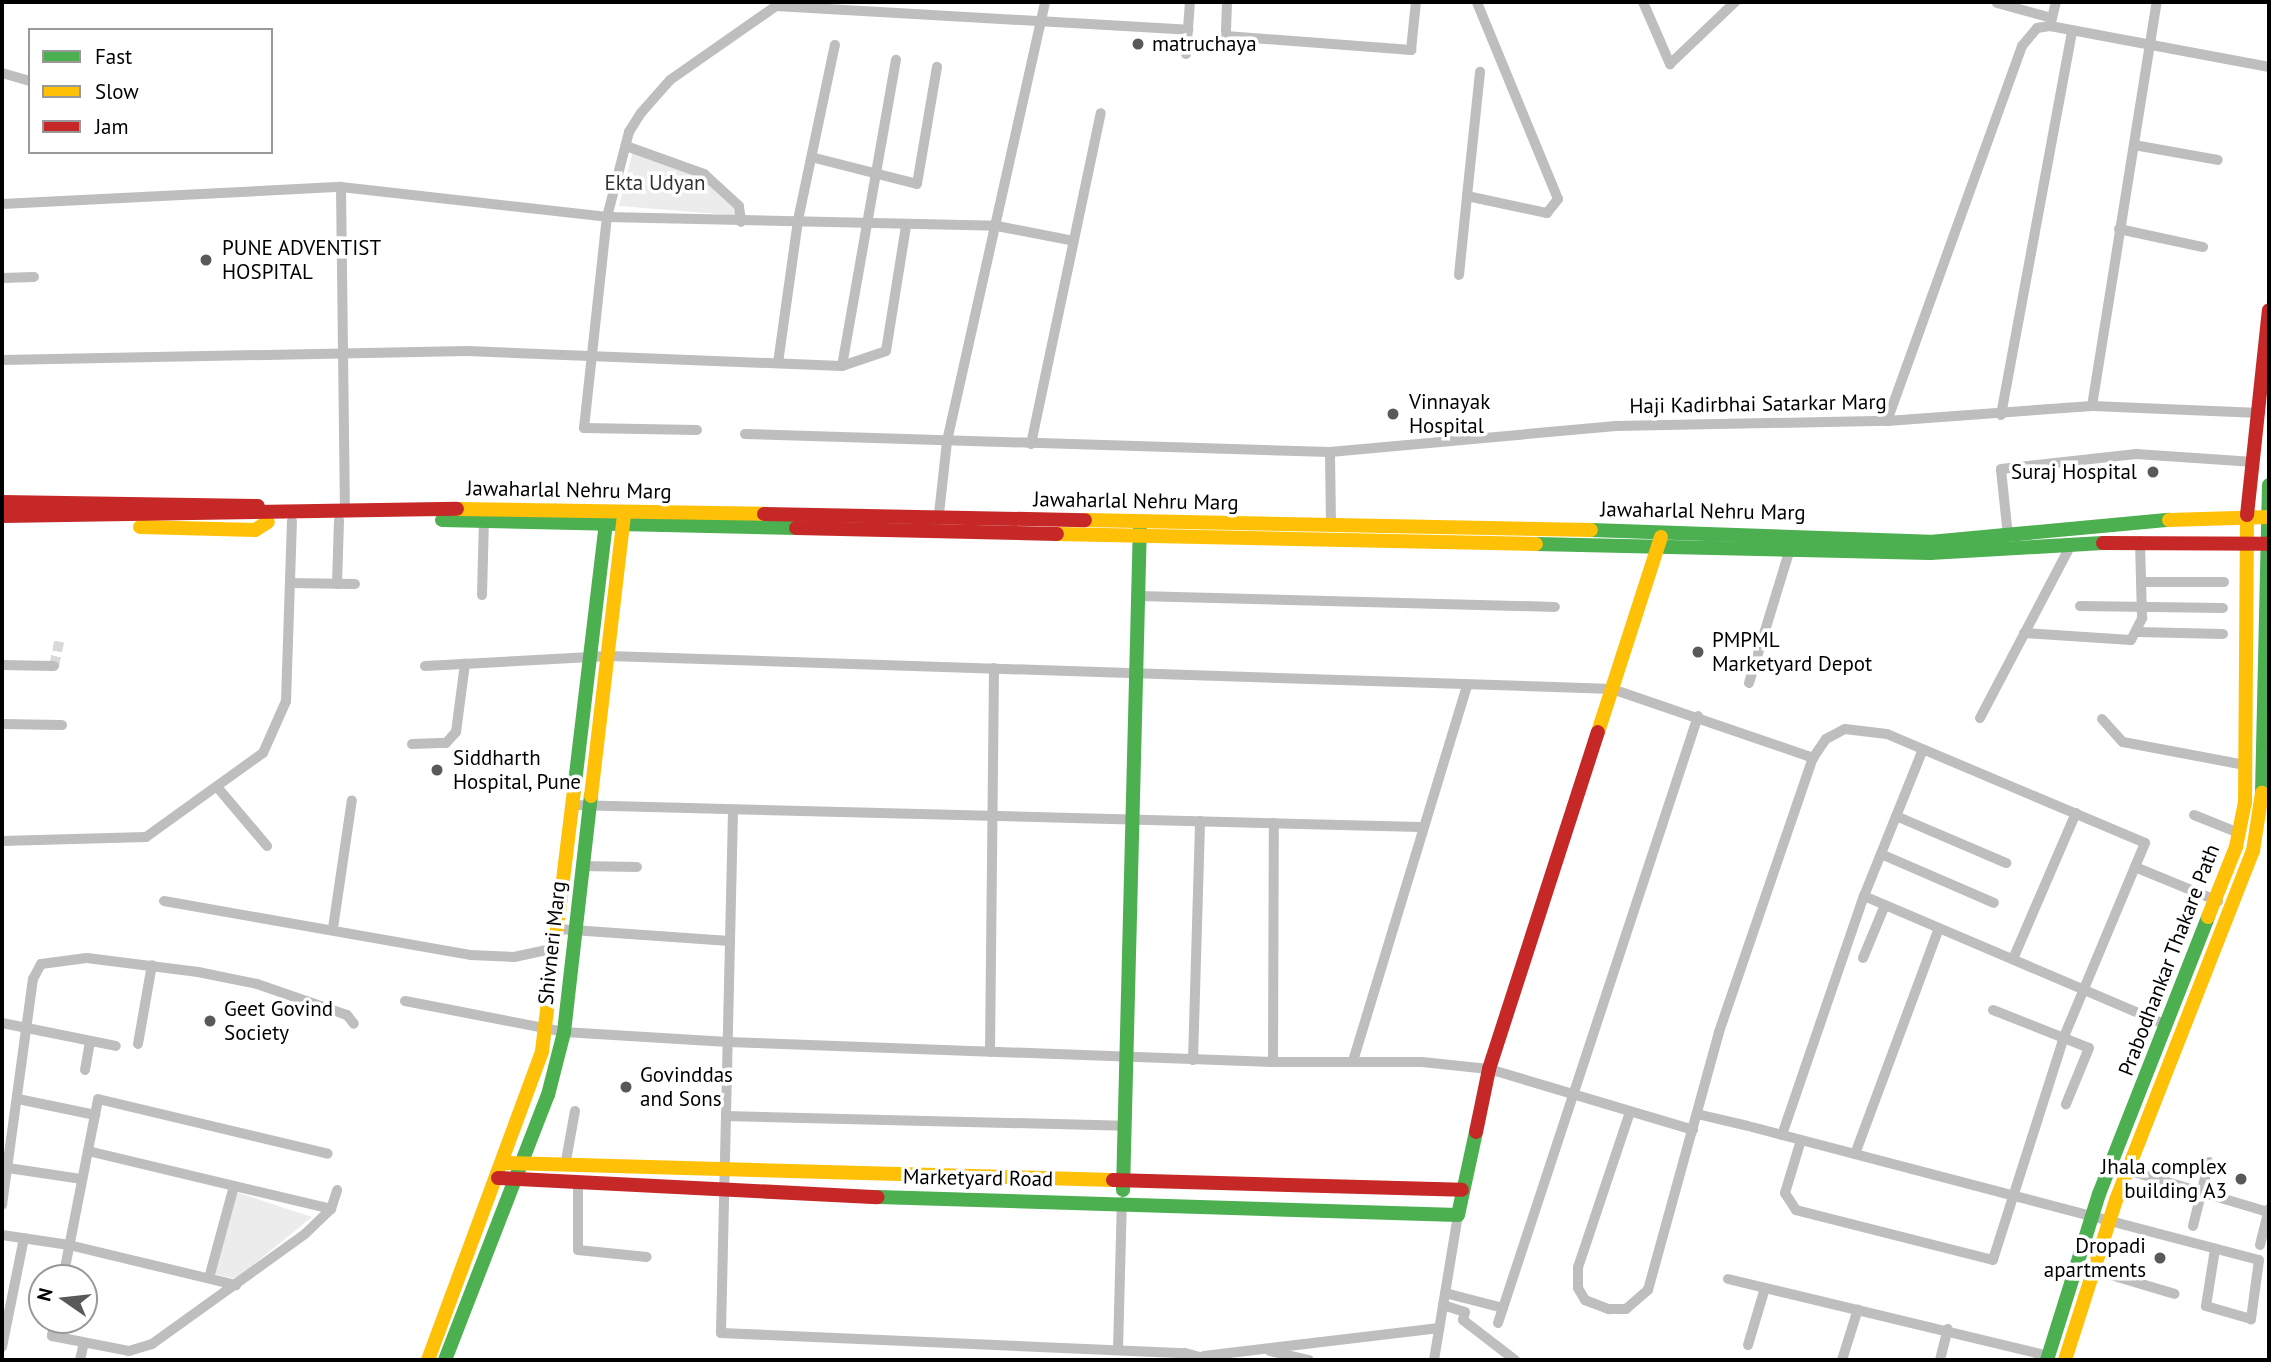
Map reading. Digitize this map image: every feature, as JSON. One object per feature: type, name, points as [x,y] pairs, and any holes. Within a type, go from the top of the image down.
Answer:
[{"type":"main road","name":"Prabodhankar Thakare Path","points":[[2048,1358],[2092,1217],[2218,901],[2239,833],[2245,765],[2245,546],[2269,310]]},
{"type":"main road","name":"Prabodhankar Thakare Path","points":[[2068,1360],[2127,1170],[2253,851],[2262,803],[2269,485]]},
{"type":"main road","name":"Jawaharlal Nehru Marg","points":[[2,502],[255,504],[268,517],[292,521],[342,515],[484,521],[607,518]]},
{"type":"main road","name":"Jawaharlal Nehru Marg","points":[[2,524],[255,530],[268,517],[342,515],[1930,542],[2001,541],[2071,545],[2140,541],[2267,545]]},
{"type":"main road","points":[[2,516],[268,517]]},
{"type":"main road","name":"Jawaharlal Nehru Marg","points":[[1140,528],[1331,525],[1661,537],[1930,553],[2001,541],[2247,516],[2267,517]]},
{"type":"main road","name":"Shivneri Marg","points":[[428,1360],[532,1090],[545,1029],[607,518]]},
{"type":"main road","name":"Shivneri Marg","points":[[445,1360],[521,1165],[564,1032],[624,518]]},
{"type":"main road","points":[[1122,1202],[1140,528]]},
{"type":"main road","points":[[1458,1214],[1489,1069],[1661,537]]},
{"type":"main road","name":"Marketyard Road","points":[[504,1163],[725,1173],[1462,1190]]},
{"type":"main road","name":"Marketyard Road","points":[[498,1178],[724,1192],[1458,1214]]},
{"type":"street","points":[[936,2],[936,15]]},
{"type":"street","points":[[938,524],[947,441],[1045,2]]},
{"type":"street","points":[[1186,54],[1190,2]]},
{"type":"street","points":[[1227,2],[1226,36],[1411,50],[1416,2]]},
{"type":"street","points":[[1467,195],[1547,212],[1558,199],[1477,2]]},
{"type":"street","points":[[1643,2],[1670,64],[1735,2]]},
{"type":"street","points":[[2051,22],[2056,2]]},
{"type":"street","points":[[2092,406],[2157,2]]},
{"type":"street","points":[[1997,3],[2072,32],[2150,48],[2269,66]]},
{"type":"street","points":[[697,430],[584,428],[607,217],[626,146],[640,113],[670,80],[779,4],[1188,30]]},
{"type":"street","points":[[1887,421],[2022,46],[2037,28],[2051,22]]},
{"type":"street","points":[[2001,415],[2072,32]]},
{"type":"street","points":[[778,363],[798,220],[814,159],[835,46]]},
{"type":"street","points":[[842,366],[896,60]]},
{"type":"street","points":[[814,159],[917,184],[937,67]]},
{"type":"street","points":[[1459,275],[1480,72]]},
{"type":"street","points":[[2,74],[28,81]]},
{"type":"street","points":[[1031,444],[1101,113]]},
{"type":"street","points":[[2134,145],[2218,160]]},
{"type":"street","points":[[626,146],[704,174],[739,206],[741,222]]},
{"type":"street","points":[[2,204],[341,187],[607,217],[997,226],[1074,241]]},
{"type":"street","points":[[337,584],[342,515],[341,187]]},
{"type":"street","points":[[2,359],[340,353],[842,366],[886,351],[906,226]]},
{"type":"street","points":[[2119,229],[2203,247]]},
{"type":"street","points":[[2,278],[34,277]]},
{"type":"street","name":"Haji Kadirbhai Satarkar Marg","points":[[745,434],[1330,452],[1616,426],[1887,421],[2001,415],[2092,406],[2260,413]]},
{"type":"street","points":[[1330,452],[1331,525]]},
{"type":"street","points":[[2001,541],[2001,469],[2136,454],[2254,462]]},
{"type":"street","points":[[2,841],[146,836],[218,788],[264,753],[279,725],[286,701],[292,521]]},
{"type":"street","points":[[482,595],[484,521]]},
{"type":"street","points":[[2138,632],[2142,606],[2140,541]]},
{"type":"street","points":[[1980,718],[2071,545]]},
{"type":"street","points":[[1749,683],[1791,546]]},
{"type":"street","points":[[2141,582],[2224,582]]},
{"type":"street","points":[[290,583],[355,584]]},
{"type":"street","points":[[1139,596],[1555,607]]},
{"type":"street","points":[[2080,606],[2223,608]]},
{"type":"street","points":[[2024,634],[2119,642],[2138,632],[2223,634]]},
{"type":"street","points":[[425,666],[589,661],[609,656],[1612,689],[1698,716],[1814,758]]},
{"type":"street","points":[[412,744],[446,743],[456,732],[465,664]]},
{"type":"street","points":[[2,665],[54,666]]},
{"type":"street","points":[[990,1052],[994,668]]},
{"type":"street","points":[[1353,1061],[1421,827],[1467,685]]},
{"type":"street","points":[[1498,1323],[1698,716]]},
{"type":"street","points":[[2102,719],[2123,742],[2245,765]]},
{"type":"street","points":[[2,724],[62,725]]},
{"type":"street","points":[[1630,1112],[1578,1267],[1578,1288],[1585,1300],[1608,1309],[1626,1309],[1648,1290],[1719,1032],[1814,758],[1826,739],[1844,729],[1868,728],[2145,843],[2064,1037],[2000,1248],[1993,1260],[1984,1260],[1796,1210],[1784,1192],[1801,1140]]},
{"type":"street","points":[[1782,1135],[1864,896],[1923,749]]},
{"type":"street","points":[[218,788],[267,846]]},
{"type":"street","points":[[333,928],[352,800]]},
{"type":"street","points":[[573,805],[1421,827]]},
{"type":"street","points":[[733,811],[721,1333],[1118,1350],[1208,1358],[1439,1328]]},
{"type":"street","points":[[2013,959],[2076,813]]},
{"type":"street","points":[[2194,815],[2239,833]]},
{"type":"street","points":[[1896,816],[2006,863]]},
{"type":"street","points":[[1193,1060],[1200,821]]},
{"type":"street","points":[[1273,1062],[1274,823]]},
{"type":"street","points":[[1881,854],[1994,903]]},
{"type":"street","points":[[582,866],[637,867]]},
{"type":"street","points":[[2135,867],[2218,901]]},
{"type":"street","points":[[1864,896],[2167,1025]]},
{"type":"street","points":[[164,901],[333,928],[471,955],[514,957],[556,948]]},
{"type":"street","points":[[1863,958],[1885,905]]},
{"type":"street","points":[[1855,1154],[1939,928]]},
{"type":"street","points":[[558,929],[730,941]]},
{"type":"street","points":[[2,1205],[29,1030],[33,979],[41,964],[58,958],[152,965],[257,984],[347,1015],[354,1024]]},
{"type":"street","points":[[138,1044],[152,965]]},
{"type":"street","points":[[404,1001],[564,1032],[728,1042],[1126,1058],[1353,1061],[1489,1069],[1693,1130]]},
{"type":"street","points":[[1993,1010],[2089,1048],[2066,1104]]},
{"type":"street","points":[[2,1023],[116,1046]]},
{"type":"street","points":[[86,1070],[90,1041]]},
{"type":"street","points":[[18,1099],[95,1115]]},
{"type":"street","points":[[66,1264],[98,1099],[328,1154]]},
{"type":"street","points":[[565,1166],[575,1111]]},
{"type":"street","points":[[1698,1114],[2259,1260],[2251,1320],[2206,1306],[2215,1249]]},
{"type":"street","points":[[726,1116],[1124,1126]]},
{"type":"street","points":[[88,1151],[331,1209]]},
{"type":"street","points":[[2193,1226],[2209,1162]]},
{"type":"street","points":[[8,1168],[82,1179]]},
{"type":"street","points":[[2127,1170],[2269,1211],[2260,1245]]},
{"type":"street","points":[[578,1184],[578,1250],[647,1257]]},
{"type":"street","points":[[209,1278],[234,1186]]},
{"type":"street","points":[[52,1334],[129,1351],[152,1344],[236,1285],[331,1209],[337,1190]]},
{"type":"street","points":[[1118,1350],[1122,1202]]},
{"type":"street","points":[[1434,1360],[1458,1214]]},
{"type":"street","points":[[2,1235],[69,1245],[236,1285]]},
{"type":"street","points":[[2,1347],[24,1238]]},
{"type":"street","points":[[2094,1270],[2175,1294]]},
{"type":"street","points":[[1728,1279],[1948,1329],[2048,1358]]},
{"type":"street","points":[[1748,1345],[1765,1288]]},
{"type":"street","points":[[1444,1299],[1503,1308]]},
{"type":"street","points":[[1444,1299],[1465,1312],[1463,1320],[1515,1360]]},
{"type":"street","points":[[1842,1360],[1858,1309]]},
{"type":"street","points":[[1940,1360],[1948,1329]]},
{"type":"street","points":[[80,1360],[84,1343]]},
{"type":"street","points":[[1268,1349],[1309,1360]]},
{"type":"green space","name":"Ekta Udyan","points":[[634,147],[686,163],[743,216],[619,206]]},
{"type":"green space","points":[[236,1192],[312,1217],[236,1279],[214,1274]]},
{"type":"tunnel","points":[[54,666],[59,642]]},
{"type":"traffic: fast","points":[[2262,793],[2269,485]]},
{"type":"traffic: fast","points":[[574,791],[607,515]]},
{"type":"traffic: fast","points":[[442,520],[796,528]]},
{"type":"traffic: fast","points":[[1591,530],[1930,542],[2169,520]]},
{"type":"traffic: fast","points":[[1123,1190],[1140,525]]},
{"type":"traffic: fast","points":[[1536,544],[1930,553],[2103,543]]},
{"type":"traffic: fast","points":[[445,1360],[548,1095],[564,1032],[591,796]]},
{"type":"traffic: fast","points":[[2047,1360],[2099,1194],[2208,917]]},
{"type":"traffic: fast","points":[[878,1197],[1458,1215],[1476,1132]]},
{"type":"traffic: slow","points":[[457,509],[764,514]]},
{"type":"traffic: slow","points":[[591,796],[624,514]]},
{"type":"traffic: slow","points":[[2208,917],[2236,847],[2245,802],[2247,515]]},
{"type":"traffic: slow","points":[[2169,520],[2269,517]]},
{"type":"traffic: slow","points":[[1085,520],[1591,530]]},
{"type":"traffic: slow","points":[[140,527],[255,530],[268,522]]},
{"type":"traffic: slow","points":[[1057,534],[1536,544]]},
{"type":"traffic: slow","points":[[1598,732],[1661,537]]},
{"type":"traffic: slow","points":[[428,1360],[542,1051],[574,791]]},
{"type":"traffic: slow","points":[[2065,1360],[2116,1200],[2253,851],[2262,793]]},
{"type":"traffic: slow","points":[[504,1163],[1113,1180]]},
{"type":"traffic: jam","points":[[2247,515],[2269,310]]},
{"type":"traffic: jam","points":[[2,502],[258,506]]},
{"type":"traffic: jam","points":[[2,516],[457,509]]},
{"type":"traffic: jam","points":[[764,514],[1085,520]]},
{"type":"traffic: jam","points":[[796,528],[1057,534]]},
{"type":"traffic: jam","points":[[2103,543],[2269,544]]},
{"type":"traffic: jam","points":[[1476,1132],[1489,1069],[1598,732]]},
{"type":"traffic: jam","points":[[498,1178],[878,1197]]},
{"type":"traffic: jam","points":[[1113,1180],[1462,1190]]},
{"type":"place","name":"matruchaya","points":[[1138,44]]},
{"type":"place","name":"PUNE ADVENTIST HOSPITAL","points":[[206,260]]},
{"type":"place","name":"Vinnayak Hospital","points":[[1393,414]]},
{"type":"place","name":"Suraj Hospital","points":[[2153,472]]},
{"type":"place","name":"PMPML Marketyard Depot","points":[[1698,652]]},
{"type":"place","name":"Siddharth Hospital, Pune","points":[[437,770]]},
{"type":"place","name":"Geet Govind Society","points":[[210,1021]]},
{"type":"place","name":"Govinddas and Sons","points":[[626,1087]]},
{"type":"place","name":"Jhala complex building A3","points":[[2241,1179]]},
{"type":"place","name":"Dropadi apartments","points":[[2160,1258]]}]
